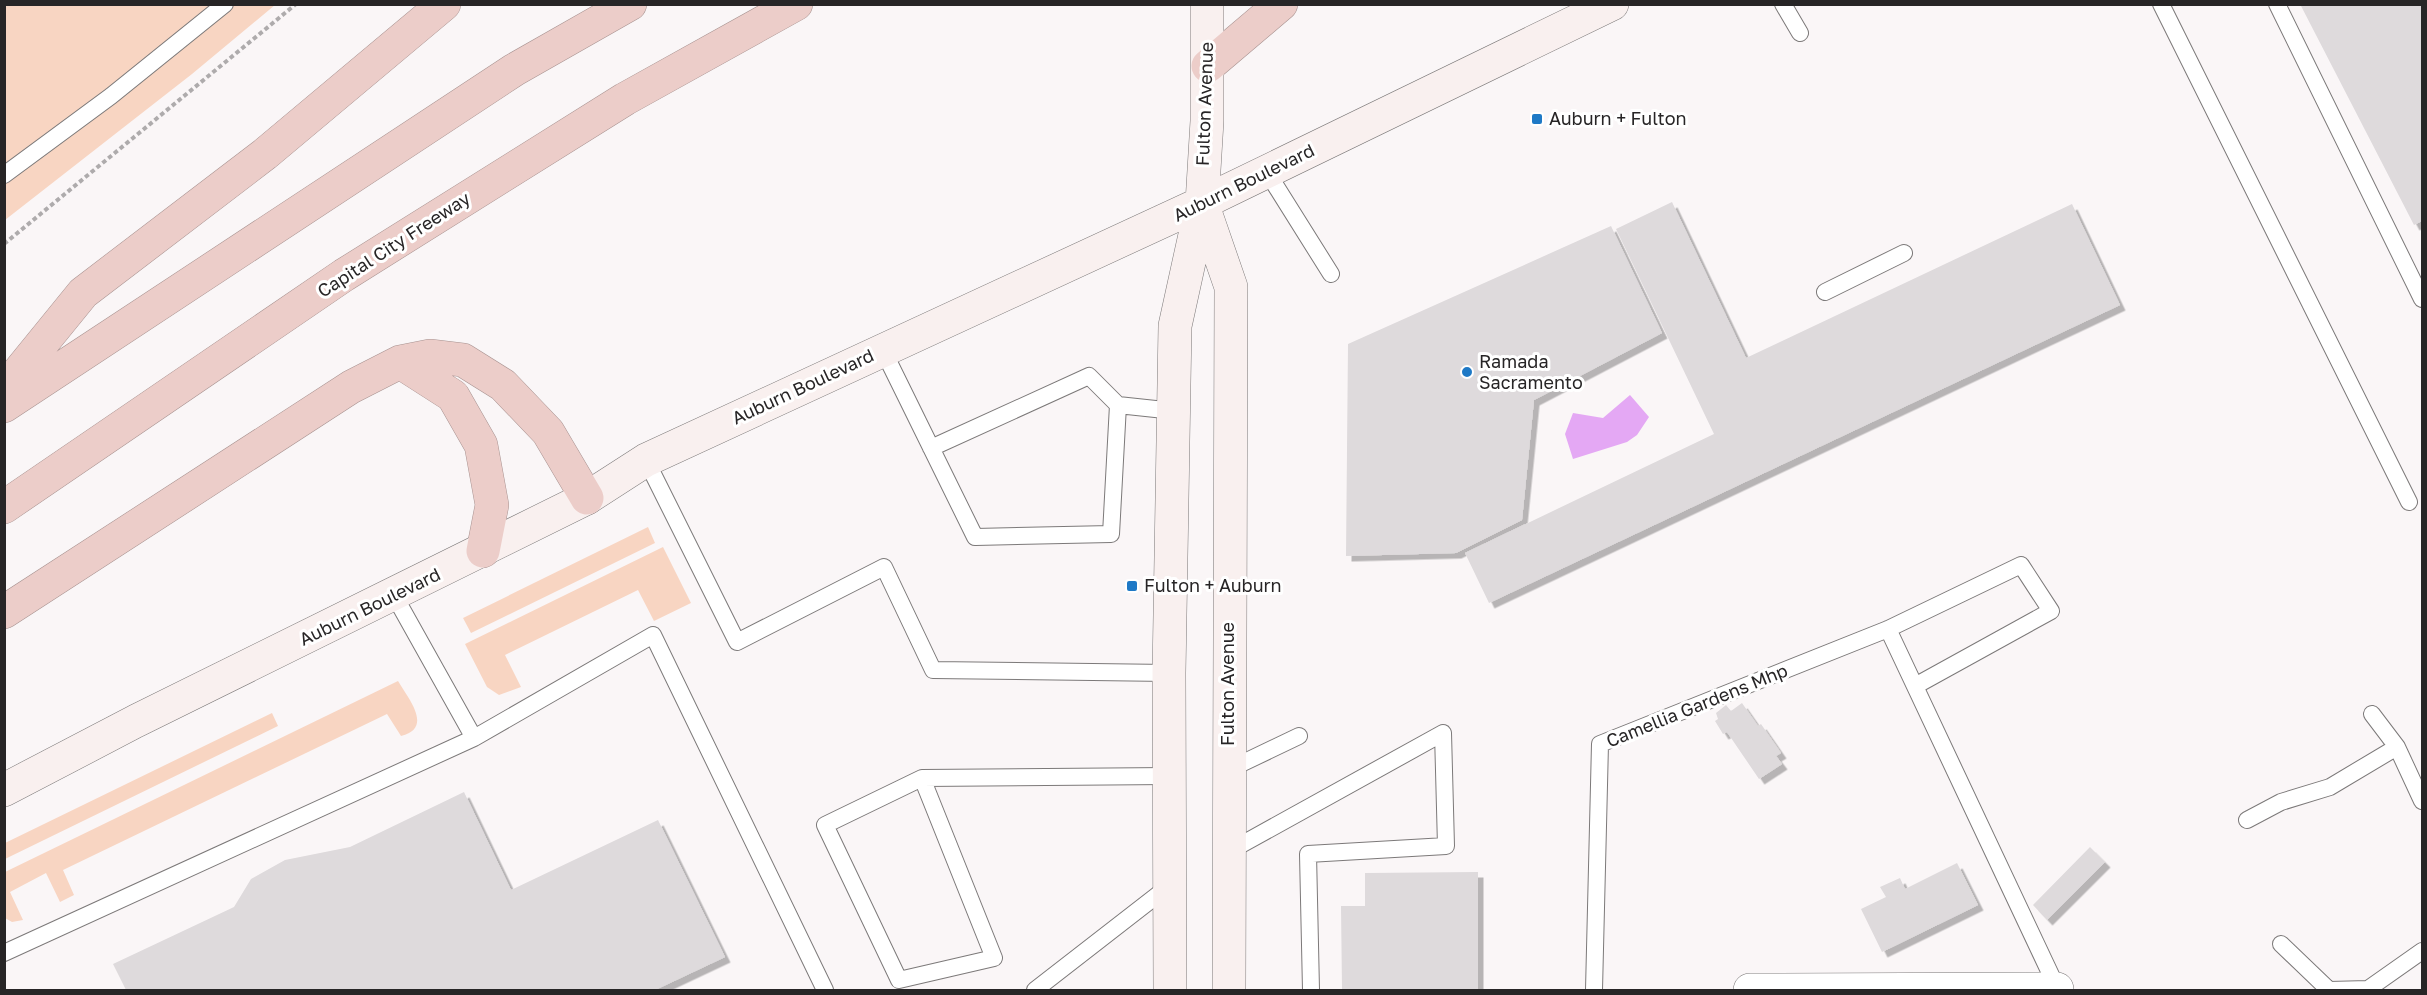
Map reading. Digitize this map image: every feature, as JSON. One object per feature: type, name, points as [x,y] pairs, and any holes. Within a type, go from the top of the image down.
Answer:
[{"type":"highway","points":[[4,390],[83,293],[265,154],[444,4]]},
{"type":"highway","points":[[4,406],[514,70],[630,4]]},
{"type":"highway","name":"Capital City Freeway","points":[[4,507],[344,275],[625,99],[796,4]]},
{"type":"highway","points":[[1208,66],[1281,4]]},
{"type":"highway","points":[[4,612],[351,387],[400,362],[430,356],[463,360],[503,385],[548,432],[587,498]]},
{"type":"highway","points":[[400,362],[453,396],[481,445],[492,505],[483,551]]},
{"type":"main road","name":"Fulton Avenue","points":[[1170,990],[1169,673],[1175,326],[1202,203],[1208,66],[1207,4]]},
{"type":"main road","name":"Auburn Boulevard","points":[[4,790],[136,721],[587,498],[646,460],[1202,203],[1612,4]]},
{"type":"main road","name":"Fulton Avenue","points":[[1202,203],[1231,287],[1229,990]]},
{"type":"street","points":[[1750,990],[2057,990]]},
{"type":"lane","points":[[4,175],[111,96],[225,4]]},
{"type":"lane","points":[[1783,4],[1800,33]]},
{"type":"lane","points":[[2161,4],[2409,502]]},
{"type":"lane","points":[[2277,4],[2422,298]]},
{"type":"lane","points":[[1267,172],[1330,274]]},
{"type":"lane","points":[[1825,292],[1904,253]]},
{"type":"lane","points":[[883,350],[975,537],[1111,534],[1118,405]]},
{"type":"lane","points":[[931,448],[1089,376],[1118,405],[1174,411]]},
{"type":"lane","points":[[646,460],[737,642],[884,567],[933,670],[1169,673]]},
{"type":"lane","name":"Camellia Gardens Mhp","points":[[1594,990],[1600,744],[1888,629],[2021,565],[2051,611],[1915,686]]},
{"type":"lane","points":[[394,595],[474,738]]},
{"type":"lane","points":[[1888,629],[2057,990]]},
{"type":"lane","points":[[4,953],[474,738],[653,635],[820,989]]},
{"type":"lane","points":[[2372,714],[2397,747],[2422,801]]},
{"type":"lane","points":[[1228,852],[1443,733],[1446,846],[1308,854],[1311,990]]},
{"type":"lane","points":[[1228,770],[1299,736]]},
{"type":"lane","points":[[2247,820],[2281,802],[2330,788],[2397,747]]},
{"type":"lane","points":[[922,778],[994,958],[899,980],[825,825],[922,778],[1169,776]]},
{"type":"lane","points":[[1035,990],[1170,886]]},
{"type":"lane","points":[[2282,944],[2329,990],[2368,989],[2422,951]]},
{"type":"path","points":[[4,244],[296,4]]},
{"type":"shaded area","points":[[4,5],[275,5],[192,74],[5,220]]},
{"type":"shaded area","points":[[1630,395],[1649,417],[1637,435],[1627,442],[1573,459],[1565,434],[1573,413],[1603,418]]},
{"type":"shaded area","points":[[648,527],[655,543],[471,633],[463,618]]},
{"type":"shaded area","points":[[663,547],[691,603],[654,621],[638,590],[505,655],[521,687],[499,695],[487,687],[465,644]]},
{"type":"shaded area","points":[[398,681],[416,712],[416,726],[411,732],[401,736],[387,714],[63,870],[74,895],[60,902],[46,873],[10,892],[23,920],[12,922],[5,918],[5,872]]},
{"type":"shaded area","points":[[272,713],[278,726],[5,859],[5,843]]},
{"type":"building","points":[[2300,4],[2422,4],[2422,221],[2414,225]]},
{"type":"building","points":[[1672,202],[1746,358],[2072,204],[2120,305],[1489,603],[1465,553],[1714,434],[1616,229]]},
{"type":"building","name":"Ramada Sacramento","points":[[1611,226],[1662,333],[1534,400],[1522,520],[1456,553],[1346,556],[1348,344]]},
{"type":"building","points":[[1742,703],[1758,726],[1761,724],[1781,753],[1776,756],[1782,764],[1759,779],[1727,732],[1723,734],[1715,721],[1718,719],[1716,713],[1726,705],[1731,711]]},
{"type":"building","points":[[464,792],[511,890],[658,820],[725,957],[655,990],[126,990],[113,964],[234,907],[251,879],[285,860],[350,847]]},
{"type":"building","points":[[2090,847],[2105,862],[2047,920],[2033,905]]},
{"type":"building","points":[[1957,863],[1978,905],[1882,952],[1861,909],[1886,897],[1880,887],[1900,878],[1905,889]]},
{"type":"building","points":[[1478,872],[1478,990],[1342,990],[1341,906],[1365,906],[1365,873]]},
{"type":"place","name":"Auburn + Fulton","points":[[1537,119]]},
{"type":"place","name":"Ramada Sacramento","points":[[1467,372]]},
{"type":"place","name":"Fulton + Auburn","points":[[1132,586]]}]
